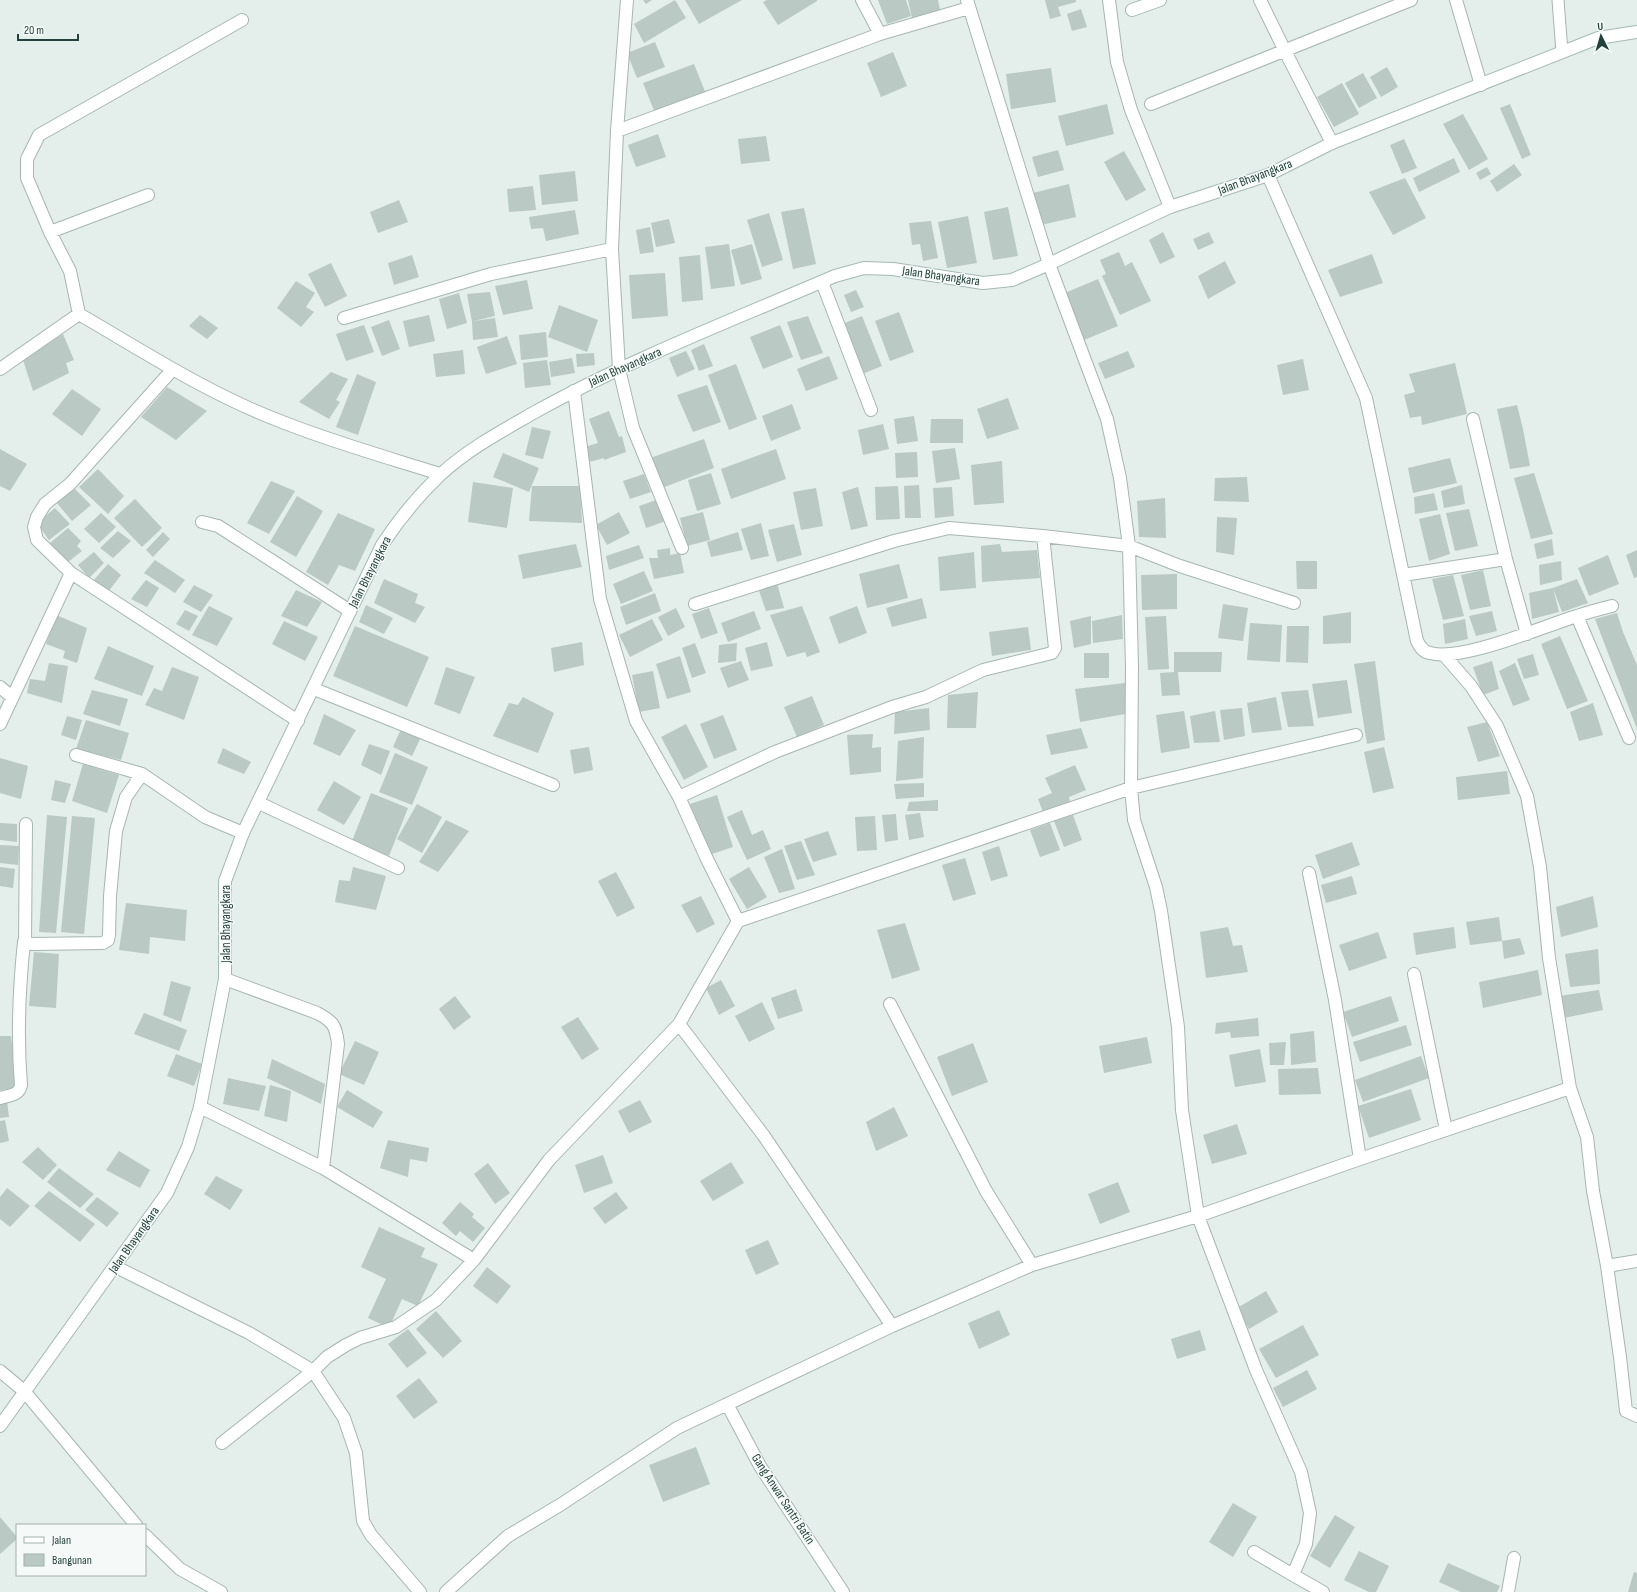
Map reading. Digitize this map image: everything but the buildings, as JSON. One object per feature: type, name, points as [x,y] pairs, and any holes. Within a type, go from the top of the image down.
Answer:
[{"type":"street","points":[[627,0],[617,131],[612,249],[619,369],[632,428],[682,548]]},
{"type":"street","points":[[862,0],[880,34]]},
{"type":"street","points":[[1109,0],[1119,69],[1131,110],[1170,207]]},
{"type":"street","points":[[1132,10],[1160,0]]},
{"type":"street","points":[[1260,0],[1284,51],[1332,143]]},
{"type":"street","points":[[1150,104],[1411,0]]},
{"type":"street","points":[[1456,0],[1480,85]]},
{"type":"street","points":[[617,131],[880,34],[968,4],[1049,264],[1107,419],[1120,478],[1129,546],[1132,667],[1131,788],[1134,820],[1156,886],[1161,911],[1178,1027],[1182,1110],[1198,1216],[1256,1370],[1301,1472],[1310,1513],[1306,1544],[1293,1575]]},
{"type":"street","points":[[242,20],[39,135],[27,159],[27,178],[50,232],[70,271],[79,314],[173,369],[235,401],[284,423],[440,474]]},
{"type":"street","name":"Jalan Bhayangkara","points":[[0,1426],[24,1391],[116,1267],[167,1193],[188,1147],[200,1107],[225,979],[225,881],[243,833],[259,803],[382,544],[404,513],[440,474],[483,441],[574,391],[619,369],[822,282],[864,268],[893,269],[983,283],[1012,280],[1170,207],[1268,175],[1332,143],[1598,38],[1637,32]]},
{"type":"street","points":[[1268,175],[1366,398],[1417,641],[1421,649],[1429,653],[1444,655],[1462,652],[1527,634],[1577,616],[1612,606]]},
{"type":"street","points":[[50,232],[148,195]]},
{"type":"street","points":[[344,318],[491,274],[612,249]]},
{"type":"street","points":[[822,282],[871,410]]},
{"type":"street","points":[[0,369],[79,314]]},
{"type":"street","points":[[173,369],[70,484],[45,504],[37,517],[34,527],[37,540],[71,573],[298,721]]},
{"type":"street","points":[[574,391],[600,598],[636,721],[679,797],[706,857],[738,921]]},
{"type":"street","points":[[1472,419],[1506,559],[1527,634]]},
{"type":"street","points":[[202,522],[218,526],[350,611]]},
{"type":"street","points":[[695,604],[894,541],[948,528],[1043,536],[1129,546],[1180,566],[1294,603]]},
{"type":"street","points":[[679,797],[775,752],[892,707],[926,697],[983,670],[1052,653],[1055,648],[1043,536]]},
{"type":"street","points":[[1403,574],[1506,559]]},
{"type":"street","points":[[0,724],[71,573]]},
{"type":"street","points":[[1577,616],[1629,738]]},
{"type":"street","points":[[1444,655],[1471,686],[1497,726],[1527,796],[1540,867],[1548,958],[1570,1088],[1587,1137],[1593,1191],[1607,1266],[1626,1411],[1637,1416]]},
{"type":"street","points":[[0,687],[12,696]]},
{"type":"street","points":[[314,688],[553,785]]},
{"type":"street","points":[[222,1443],[314,1371],[327,1357],[360,1338],[386,1332],[406,1322],[436,1300],[474,1260],[548,1160],[679,1024],[738,921],[1131,788],[1356,735]]},
{"type":"street","points":[[76,755],[142,774],[205,817],[243,833]]},
{"type":"street","points":[[24,942],[32,944],[103,942],[108,940],[116,832],[126,797],[142,774]]},
{"type":"street","points":[[259,803],[398,868]]},
{"type":"street","points":[[0,1098],[16,1094],[22,1085],[19,1038],[21,966],[24,942],[26,824]]},
{"type":"street","points":[[1309,873],[1335,1000],[1360,1159]]},
{"type":"street","points":[[1414,974],[1446,1130]]},
{"type":"street","points":[[225,979],[317,1013],[329,1019],[336,1030],[338,1044],[323,1168]]},
{"type":"street","points":[[890,1004],[986,1191],[1032,1265]]},
{"type":"street","points":[[679,1024],[764,1136],[892,1326]]},
{"type":"street","points":[[446,1592],[508,1536],[560,1505],[677,1428],[892,1326],[1032,1265],[1198,1216],[1570,1088]]},
{"type":"street","points":[[200,1107],[323,1168],[474,1260]]},
{"type":"street","points":[[1607,1266],[1637,1261]]},
{"type":"street","points":[[116,1267],[242,1330],[314,1371],[344,1418],[356,1453],[364,1521],[371,1536],[420,1592]]},
{"type":"street","points":[[0,1371],[24,1391],[135,1524]]},
{"type":"street","name":"Gang Anwar Santri Batin","points":[[727,1404],[760,1466],[843,1592]]},
{"type":"street","points":[[146,1536],[180,1569],[221,1592]]},
{"type":"street","points":[[1254,1552],[1323,1592]]},
{"type":"street","points":[[1508,1592],[1514,1558]]},
{"type":"lane","points":[[1558,0],[1562,52]]}]
